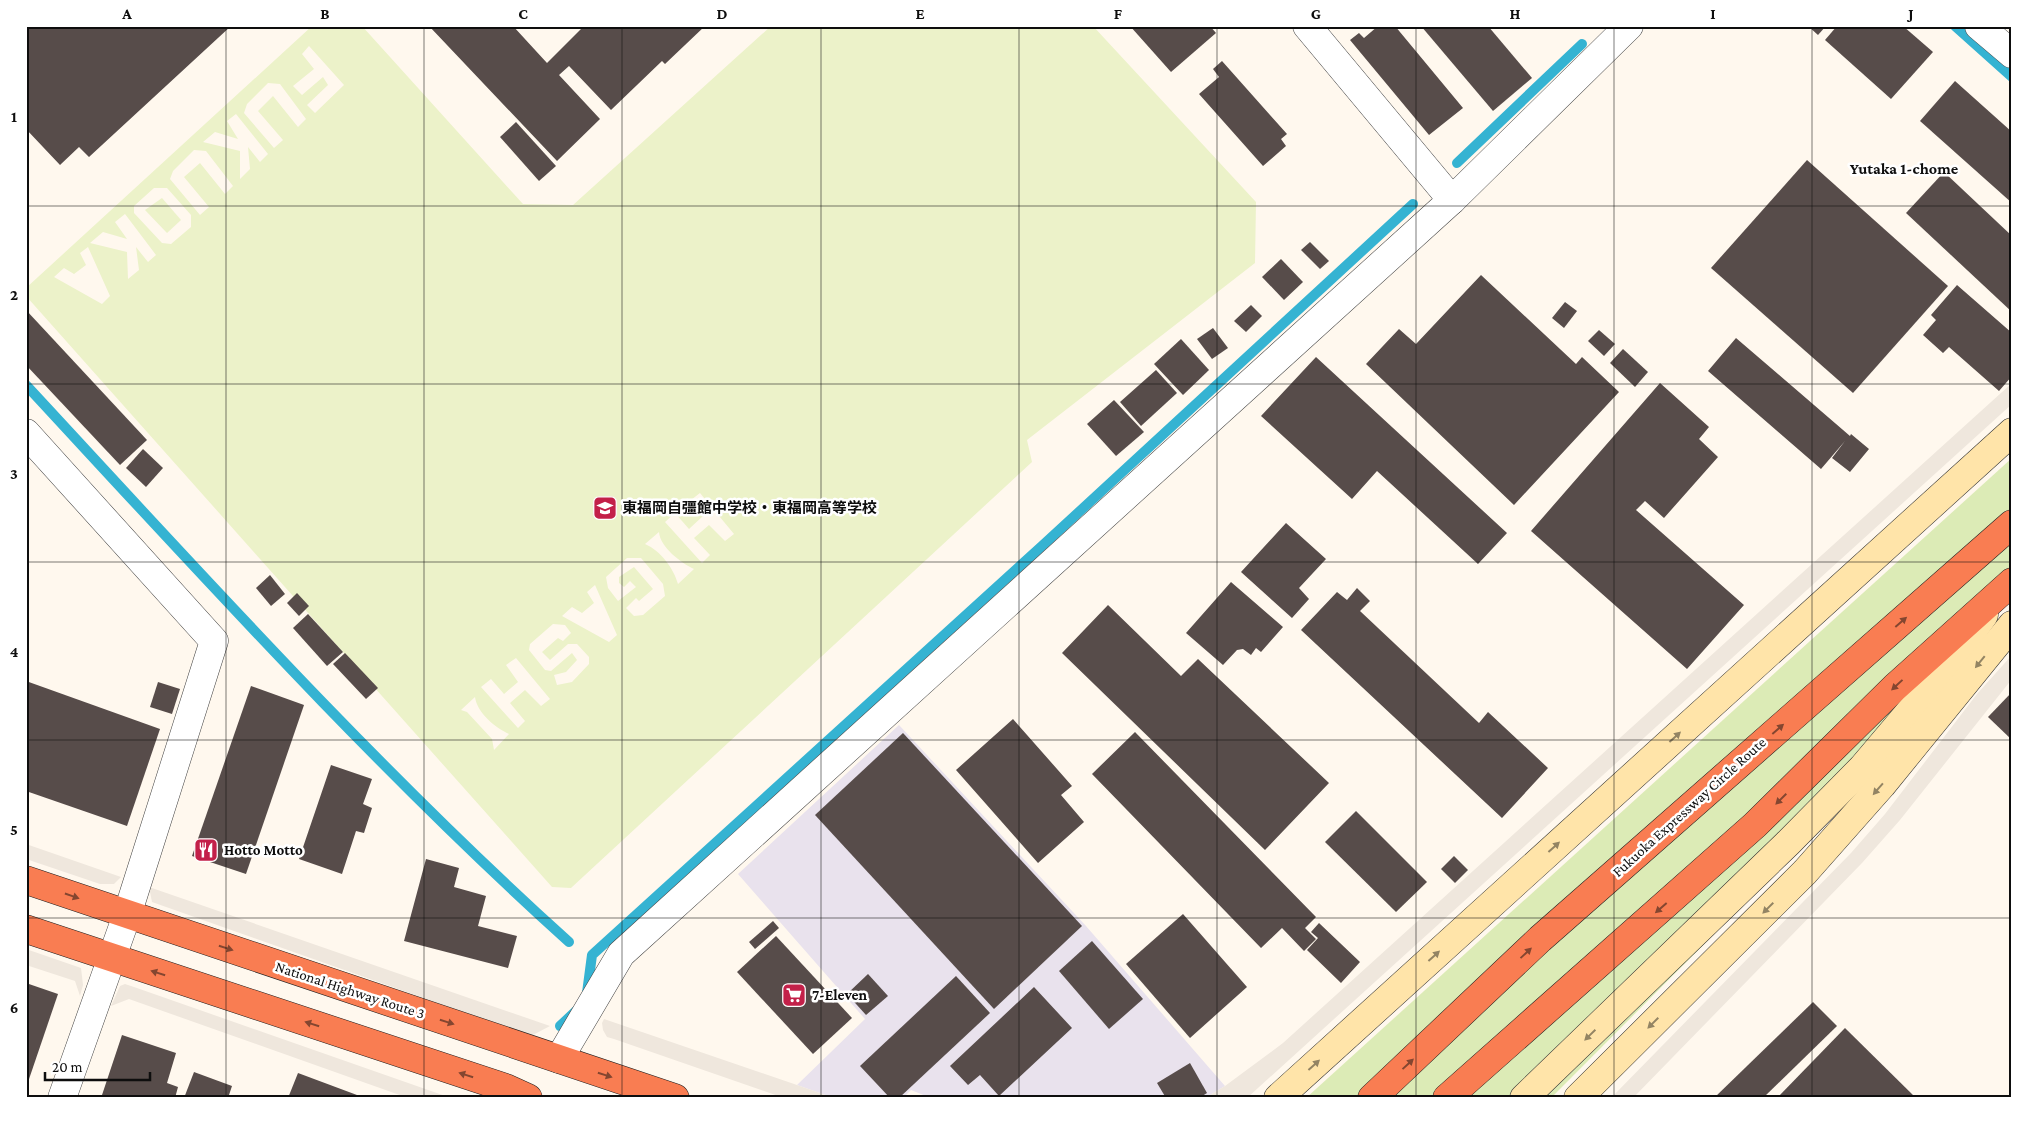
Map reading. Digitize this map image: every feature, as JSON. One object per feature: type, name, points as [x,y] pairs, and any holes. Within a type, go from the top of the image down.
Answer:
[{"type":"highway","name":"Fukuoka Expressway Circle Route","points":[[1372,1098],[1540,940],[2012,524]]},
{"type":"highway","points":[[1447,1098],[1755,825],[1896,687],[2012,583]]},
{"type":"highway","name":"National Highway Route 3","points":[[26,880],[675,1098]]},
{"type":"highway","points":[[26,929],[510,1094]]},
{"type":"highway","points":[[1474,1098],[1574,984]]},
{"type":"street","points":[[1308,26],[1452,200]]},
{"type":"street","points":[[559,1059],[620,954],[1452,200],[1629,26]]},
{"type":"street","points":[[1979,26],[2012,54]]},
{"type":"street","points":[[26,432],[214,641],[127,915],[62,1098]]},
{"type":"street","points":[[1278,1098],[2012,432]]},
{"type":"street","points":[[1524,1098],[1788,843],[1862,768],[1945,670],[1985,613],[2012,583]]},
{"type":"street","points":[[1578,1098],[1805,872],[1882,785],[2012,625]]},
{"type":"shaded area","points":[[2012,383],[2012,404],[1247,1098],[1205,1098],[1225,1086],[1283,1043]]},
{"type":"shaded area","points":[[2012,655],[2012,679],[1900,820],[1862,863],[1633,1098],[1611,1098],[1851,853],[1885,814],[1977,694]]},
{"type":"shaded area","points":[[899,725],[1086,926],[1225,1086],[1205,1098],[931,1098],[911,1090],[903,1098],[834,1098],[797,1085],[865,1019],[738,874]]},
{"type":"shaded area","points":[[26,844],[121,877],[114,884],[100,884],[26,859]]},
{"type":"shaded area","points":[[149,887],[550,1026],[531,1036],[152,902]]},
{"type":"shaded area","points":[[26,949],[81,968],[83,985],[80,996],[75,981],[26,965]]},
{"type":"shaded area","points":[[125,984],[451,1098],[408,1098],[129,999],[111,1006],[120,986]]},
{"type":"shaded area","points":[[604,1019],[834,1098],[784,1098],[607,1037],[603,1030],[602,1023]]},
{"type":"green space","name":"東福岡自彊館中学校・東福岡高等学校","points":[[312,26],[362,26],[523,204],[573,205],[771,26],[1093,26],[1256,202],[1255,263],[1027,440],[1032,462],[571,888],[552,887],[26,296],[26,288]],"holes":[[[309,46],[344,85],[315,113],[307,105],[328,85],[323,77],[302,95],[293,86],[314,69],[302,54]],[[268,83],[280,84],[306,119],[298,127],[273,96],[258,111],[283,140],[274,148],[244,113],[247,104]],[[236,114],[268,154],[260,162],[248,147],[250,169],[240,179],[240,151],[203,142],[215,132],[238,139],[227,121]],[[194,150],[206,151],[233,186],[225,194],[200,163],[184,177],[209,207],[200,215],[170,179],[173,171]],[[154,188],[167,188],[191,215],[191,227],[171,244],[162,243],[134,213],[134,206]],[[125,214],[156,255],[148,262],[136,247],[139,270],[128,279],[127,252],[90,243],[103,232],[127,239],[115,222]],[[88,247],[110,296],[102,304],[54,277],[64,268],[74,274],[86,265],[80,253]],[[700,493],[734,534],[725,541],[709,525],[694,538],[710,555],[702,563],[665,522],[675,513],[689,529],[703,516],[691,500]],[[659,532],[660,538],[667,549],[677,559],[694,569],[678,584],[670,567],[656,551],[645,544]],[[627,558],[641,558],[663,584],[665,596],[643,615],[634,616],[626,608],[636,598],[639,601],[653,589],[634,567],[619,577],[619,583],[624,587],[630,581],[636,587],[618,601],[608,588],[606,577]],[[595,585],[617,635],[609,642],[562,616],[572,607],[582,613],[594,603],[587,592]],[[553,624],[565,625],[571,633],[563,641],[558,638],[542,652],[550,660],[568,644],[577,644],[589,657],[589,664],[572,682],[557,685],[554,675],[566,672],[577,660],[572,653],[551,671],[545,670],[529,650],[530,644]],[[516,658],[550,699],[541,706],[525,690],[510,703],[525,721],[518,728],[481,687],[491,679],[504,694],[518,682],[506,665]],[[475,697],[483,714],[498,728],[509,734],[494,750],[492,739],[467,712],[461,710]]]},
{"type":"green space","points":[[162,198],[181,220],[167,233],[145,210]]},
{"type":"green space","points":[[2012,458],[2012,584],[1796,852],[1551,1098],[1306,1098]]},
{"type":"building","points":[[26,26],[231,26],[89,157],[79,147],[60,165],[26,129]]},
{"type":"building","points":[[429,26],[513,26],[547,63],[584,26],[705,26],[665,64],[662,61],[611,110],[569,66],[559,75],[600,119],[557,161]]},
{"type":"building","points":[[1130,26],[1210,26],[1216,33],[1171,72]]},
{"type":"building","points":[[1378,26],[1395,26],[1463,108],[1429,135],[1350,40],[1359,33],[1364,38]]},
{"type":"building","points":[[1421,26],[1488,26],[1532,78],[1493,111]]},
{"type":"building","points":[[1808,26],[1826,26],[1818,35]]},
{"type":"building","points":[[1837,26],[1903,26],[1933,52],[1891,99],[1825,40]]},
{"type":"building","points":[[1222,61],[1287,134],[1281,139],[1286,146],[1263,166],[1199,94],[1219,77],[1213,69]]},
{"type":"building","points":[[1955,81],[2012,132],[2012,203],[1920,121]]},
{"type":"building","points":[[516,122],[556,166],[539,181],[500,137]]},
{"type":"building","points":[[1807,160],[1948,286],[1853,393],[1711,268]]},
{"type":"building","points":[[1944,172],[2012,236],[2012,312],[1906,213]]},
{"type":"building","points":[[1310,242],[1329,261],[1320,269],[1301,250]]},
{"type":"building","points":[[1281,259],[1303,282],[1284,300],[1262,277]]},
{"type":"building","points":[[1481,275],[1576,364],[1582,357],[1619,392],[1514,505],[1366,364],[1399,329],[1416,344]]},
{"type":"building","points":[[1957,285],[2012,333],[2012,376],[1999,391],[1949,347],[1943,353],[1923,335],[1936,320],[1931,315]]},
{"type":"building","points":[[1565,302],[1577,311],[1564,328],[1552,318]]},
{"type":"building","points":[[1251,305],[1262,316],[1246,332],[1234,321]]},
{"type":"building","points":[[26,310],[147,440],[120,465],[26,365]]},
{"type":"building","points":[[1213,328],[1228,348],[1212,359],[1197,339]]},
{"type":"building","points":[[1599,330],[1615,344],[1604,356],[1588,341]]},
{"type":"building","points":[[1736,338],[1850,436],[1851,434],[1869,449],[1850,472],[1832,458],[1845,441],[1821,469],[1708,371]]},
{"type":"building","points":[[1181,339],[1209,370],[1183,395],[1154,364]]},
{"type":"building","points":[[1623,349],[1648,372],[1635,387],[1610,363]]},
{"type":"building","points":[[1316,357],[1507,533],[1478,564],[1377,471],[1352,499],[1261,416]]},
{"type":"building","points":[[1156,370],[1177,393],[1141,426],[1120,402]]},
{"type":"building","points":[[1660,383],[1709,427],[1699,439],[1718,457],[1664,518],[1645,501],[1636,510],[1744,605],[1687,669],[1531,531]]},
{"type":"building","points":[[1114,400],[1144,432],[1116,456],[1087,424]]},
{"type":"building","points":[[143,449],[163,468],[146,487],[126,468]]},
{"type":"building","points":[[1286,523],[1326,559],[1299,588],[1309,599],[1292,618],[1241,572]]},
{"type":"building","points":[[270,575],[285,594],[271,606],[256,588]]},
{"type":"building","points":[[1231,582],[1283,627],[1261,652],[1256,648],[1251,655],[1243,649],[1237,650],[1223,665],[1186,633]]},
{"type":"building","points":[[1357,588],[1370,601],[1360,611],[1479,723],[1488,712],[1548,768],[1502,818],[1301,630],[1337,592],[1347,600]]},
{"type":"building","points":[[297,593],[309,606],[299,616],[287,603]]},
{"type":"building","points":[[1108,605],[1181,676],[1198,659],[1329,783],[1265,850],[1062,653]]},
{"type":"building","points":[[308,614],[343,652],[327,666],[293,628]]},
{"type":"building","points":[[345,653],[378,688],[366,699],[333,664]]},
{"type":"building","points":[[26,681],[160,729],[127,826],[26,791]]},
{"type":"building","points":[[158,682],[180,689],[172,714],[150,707]]},
{"type":"building","points":[[251,686],[304,705],[246,874],[192,856]]},
{"type":"building","points":[[2012,692],[2012,740],[1988,717]]},
{"type":"building","points":[[1013,719],[1072,786],[1061,795],[1084,822],[1038,863],[956,770]]},
{"type":"building","points":[[1135,732],[1316,917],[1305,928],[1316,939],[1304,951],[1282,928],[1261,948],[1092,774]]},
{"type":"building","points":[[903,733],[1082,926],[994,1009],[815,815]]},
{"type":"building","points":[[331,765],[372,779],[363,804],[372,808],[364,833],[356,831],[342,874],[299,859]]},
{"type":"building","points":[[1356,811],[1427,882],[1396,912],[1325,842]]},
{"type":"building","points":[[1454,856],[1468,870],[1455,883],[1441,869]]},
{"type":"building","points":[[426,859],[459,868],[454,887],[486,896],[478,926],[517,936],[508,968],[404,941]]},
{"type":"building","points":[[1183,914],[1247,987],[1190,1038],[1126,964]]},
{"type":"building","points":[[773,921],[779,928],[755,949],[749,942]]},
{"type":"building","points":[[1319,923],[1360,962],[1341,983],[1307,950],[1318,938],[1311,932]]},
{"type":"building","name":"7-Eleven","points":[[776,936],[852,1018],[813,1054],[737,972]]},
{"type":"building","points":[[1092,941],[1143,999],[1109,1029],[1059,971]]},
{"type":"building","points":[[868,974],[888,996],[866,1015],[847,994]]},
{"type":"building","points":[[956,976],[990,1013],[899,1098],[890,1098],[860,1066]]},
{"type":"building","points":[[26,983],[58,994],[27,1085],[26,1085]]},
{"type":"building","points":[[1034,987],[1072,1028],[999,1096],[980,1075],[968,1085],[950,1066]]},
{"type":"building","points":[[1813,1002],[1837,1026],[1763,1098],[1714,1098]]},
{"type":"building","points":[[1845,1028],[1916,1098],[1777,1098]]},
{"type":"building","points":[[122,1035],[176,1053],[167,1083],[178,1087],[175,1098],[101,1098]]},
{"type":"building","points":[[1190,1063],[1207,1093],[1199,1098],[1166,1098],[1157,1083]]},
{"type":"building","points":[[194,1072],[232,1086],[228,1098],[184,1098]]},
{"type":"building","points":[[298,1073],[365,1098],[288,1098]]},
{"type":"waterway","points":[[1955,26],[2012,77]]},
{"type":"waterway","points":[[1457,163],[1582,44]]},
{"type":"waterway","points":[[587,993],[592,955],[1042,546],[1413,204]]},
{"type":"waterway","points":[[26,385],[359,740],[428,809],[569,942]]},
{"type":"waterway","points":[[560,1026],[576,1011]]},
{"type":"place","name":"東福岡自彊館中学校・東福岡高等学校","points":[[605,508]]},
{"type":"place","name":"Hotto Motto","points":[[206,850]]},
{"type":"place","name":"7-Eleven","points":[[794,995]]},
{"type":"district","name":"Yutaka 1-chome","points":[[1904,168]]}]
